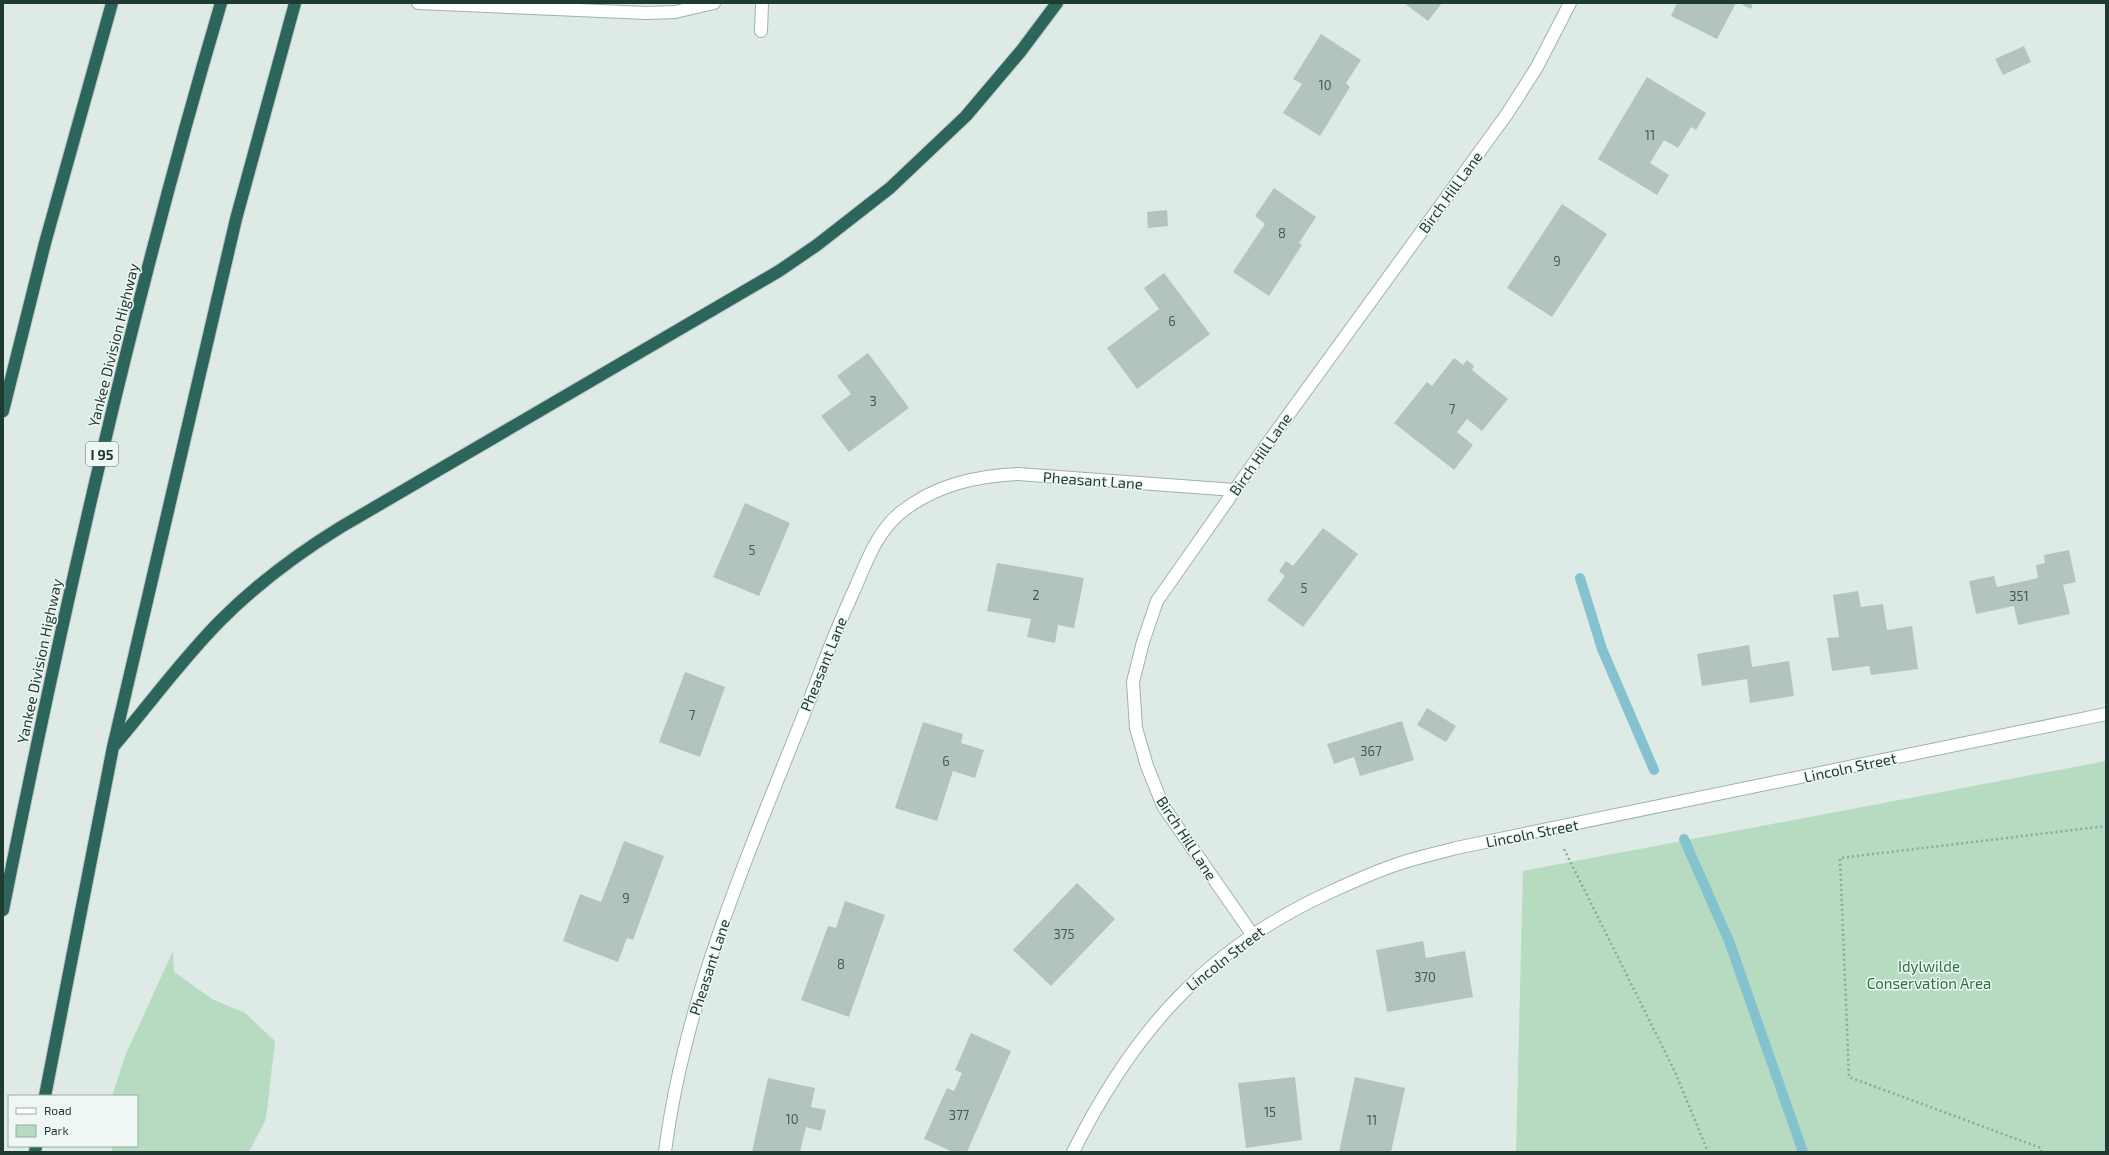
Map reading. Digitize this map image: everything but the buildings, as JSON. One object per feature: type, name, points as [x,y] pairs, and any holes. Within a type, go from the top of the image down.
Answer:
[{"type":"highway","points":[[3,411],[46,243],[112,3]]},
{"type":"highway","name":"Yankee Division Highway","points":[[3,910],[40,728],[94,487],[153,251],[221,3]]},
{"type":"highway","points":[[45,1095],[113,747],[234,226],[295,3]]},
{"type":"highway","points":[[113,747],[221,620],[265,580],[294,558],[341,527],[779,271],[817,245],[855,216],[905,174],[966,116],[1021,51],[1057,3]]},
{"type":"street","points":[[418,3],[647,13],[675,12],[714,3]]},
{"type":"street","points":[[761,31],[762,3]]},
{"type":"street","name":"Birch Hill Lane","points":[[1252,934],[1163,806],[1147,766],[1136,728],[1133,682],[1142,642],[1157,601],[1235,490],[1507,114],[1537,67],[1570,3]]},
{"type":"street","name":"Pheasant Lane","points":[[665,1152],[674,1090],[686,1040],[698,996],[737,885],[840,620],[870,554],[884,530],[900,514],[940,488],[985,476],[1018,474],[1235,490]]},
{"type":"street","name":"Lincoln Street","points":[[1072,1152],[1111,1081],[1149,1029],[1180,994],[1217,961],[1252,934],[1309,902],[1353,881],[1400,863],[1456,848],[2106,714]]},
{"type":"path","points":[[2041,1152],[2041,1148],[1849,1077],[1840,858],[2106,826]]},
{"type":"path","points":[[1553,829],[1675,1072],[1708,1152]]},
{"type":"green space","name":"Idylwilde Conservation Area","points":[[2106,761],[2106,1152],[1516,1152],[1523,871]]},
{"type":"green space","points":[[173,951],[174,972],[212,999],[245,1013],[275,1041],[266,1119],[249,1152],[112,1152],[112,1147],[138,1147],[138,1095],[112,1095],[125,1056]]},
{"type":"waterway","points":[[1580,578],[1602,649],[1654,770]]},
{"type":"waterway","points":[[1684,839],[1729,941],[1803,1152]]}]
